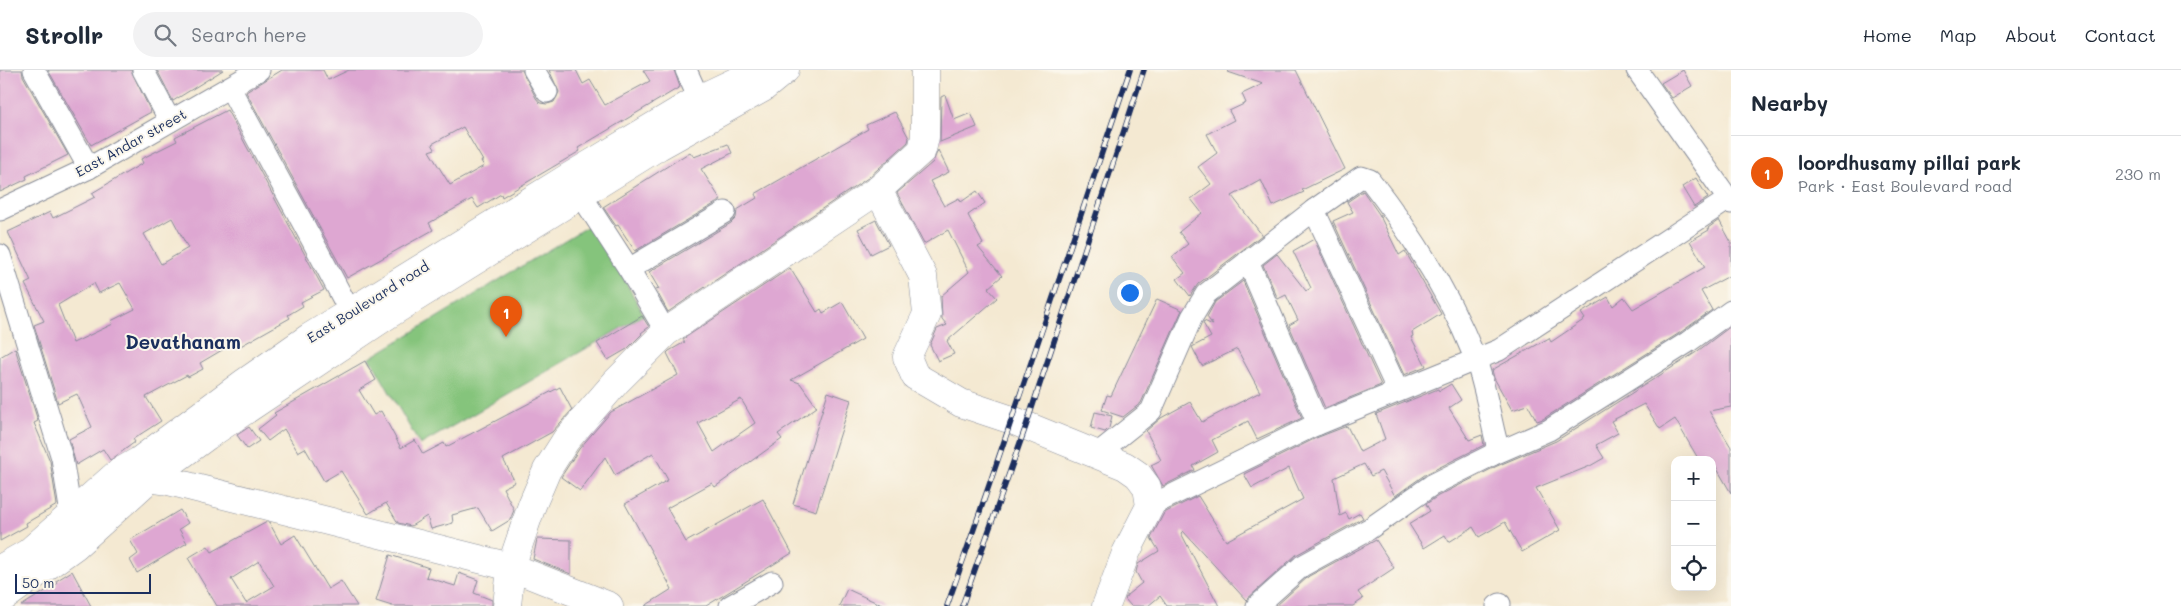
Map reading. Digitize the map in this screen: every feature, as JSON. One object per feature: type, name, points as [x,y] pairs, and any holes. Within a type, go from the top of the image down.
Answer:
[{"type":"main road","name":"East Boulevard road","points":[[0,569],[28,553],[118,473],[139,461],[244,383],[310,337],[699,99],[760,70]]},
{"type":"main road","points":[[0,600],[75,546],[150,478],[207,436],[389,314],[660,146],[763,88],[785,70]]},
{"type":"main road","points":[[507,606],[511,567],[532,506],[547,470],[556,455],[616,382],[666,332],[878,190],[922,150],[925,137],[925,70]]},
{"type":"main road","points":[[878,190],[923,276],[927,314],[907,357],[915,376],[961,403],[1012,420],[1125,466],[1138,475],[1147,487],[1150,506],[1126,553],[1106,606]]},
{"type":"main road","points":[[118,473],[168,481],[511,567],[568,597],[609,606]]},
{"type":"street","points":[[34,70],[89,168]]},
{"type":"street","points":[[143,70],[170,121]]},
{"type":"street","name":"East Andar street","points":[[0,210],[89,168],[259,70]]},
{"type":"street","points":[[534,70],[547,92]]},
{"type":"street","points":[[686,70],[699,99]]},
{"type":"street","points":[[1150,506],[1318,424],[1499,350],[1730,201],[1637,70]]},
{"type":"street","points":[[230,88],[283,188],[317,247],[350,314]]},
{"type":"street","points":[[1097,454],[1152,410],[1192,317],[1206,294],[1314,210],[1361,177],[1370,180],[1427,263],[1454,312],[1475,360],[1497,444],[1492,455]]},
{"type":"street","points":[[581,196],[629,269],[666,332]]},
{"type":"street","points":[[1314,210],[1398,391]]},
{"type":"street","points":[[629,269],[725,212]]},
{"type":"street","points":[[0,255],[62,458],[71,514]]},
{"type":"street","points":[[1248,261],[1318,424]]},
{"type":"street","points":[[1257,606],[1302,566],[1369,529],[1432,485],[1548,430],[1688,342],[1731,311]]},
{"type":"street","points":[[730,606],[772,582]]},
{"type":"green space","points":[[593,223],[644,315],[420,445],[370,358]]},
{"type":"building","points":[[0,70],[22,70],[23,76],[68,155],[26,176],[27,179],[0,192]]},
{"type":"building","points":[[48,70],[131,70],[151,112],[91,145]]},
{"type":"building","points":[[157,70],[223,70],[173,101]]},
{"type":"building","points":[[282,70],[323,70],[328,80],[349,70],[522,70],[536,98],[540,103],[547,104],[554,102],[559,92],[549,70],[576,70],[583,84],[590,80],[605,105],[650,81],[643,70],[674,70],[680,87],[578,148],[580,151],[502,197],[501,194],[478,208],[472,199],[429,223],[433,230],[347,278],[246,92]],"holes":[[[463,127],[483,161],[481,161],[484,166],[450,185],[429,151],[435,149],[432,144]]]},
{"type":"building","points":[[1229,70],[1296,70],[1345,169],[1302,190],[1304,192],[1273,206],[1261,180],[1232,196],[1262,235],[1198,284],[1190,296],[1177,279],[1185,273],[1172,257],[1188,244],[1179,232],[1202,213],[1191,199],[1211,184],[1198,167],[1217,153],[1207,134],[1234,120],[1229,111],[1246,103],[1242,94],[1263,84],[1228,72]]},
{"type":"building","points":[[1683,70],[1692,86],[1672,98],[1661,83]]},
{"type":"building","points":[[945,95],[954,120],[971,113],[977,127],[940,142],[941,97]]},
{"type":"building","points":[[227,110],[324,290],[301,302],[303,306],[288,315],[290,318],[237,348],[234,343],[200,363],[203,369],[188,377],[187,375],[146,397],[161,421],[133,439],[135,442],[112,459],[110,460],[103,449],[76,465],[69,439],[92,427],[77,394],[58,403],[34,325],[44,321],[25,284],[31,281],[8,232],[50,212],[53,218],[95,197],[92,193],[143,163],[141,159],[177,141],[175,137]],"holes":[[[172,218],[188,248],[161,264],[144,234]],[[94,283],[99,293],[120,283],[135,309],[111,321],[113,324],[73,343],[58,305]]]},
{"type":"building","points":[[895,112],[909,138],[908,142],[868,178],[668,312],[656,290],[659,289],[649,272],[731,223],[736,218],[737,210],[757,198],[755,194],[868,129],[866,125]]},
{"type":"building","points":[[728,144],[732,153],[701,169],[721,200],[635,251],[618,225],[616,226],[603,207],[690,152],[694,157]]},
{"type":"building","points":[[938,150],[949,172],[930,181],[944,206],[959,198],[961,202],[977,191],[985,203],[968,215],[983,244],[978,247],[1002,276],[988,288],[997,298],[947,341],[954,354],[938,361],[930,345],[937,329],[947,325],[942,319],[941,296],[969,272],[948,230],[924,244],[897,193],[933,162]]},
{"type":"building","points":[[1696,178],[1708,198],[1694,207],[1682,187]]},
{"type":"building","points":[[1363,191],[1379,214],[1399,255],[1405,251],[1441,314],[1412,332],[1413,336],[1411,337],[1426,366],[1404,375],[1333,221],[1353,212],[1347,202]]},
{"type":"building","points":[[876,220],[889,245],[871,254],[858,229]]},
{"type":"building","points":[[1719,220],[1731,242],[1731,275],[1701,291],[1712,310],[1681,332],[1543,419],[1537,421],[1528,405],[1512,410],[1494,378],[1492,370],[1549,338],[1551,342],[1585,319],[1581,313],[1608,297],[1613,306],[1624,297],[1633,309],[1705,267],[1690,241],[1709,230],[1708,228]]},
{"type":"building","points":[[1314,239],[1381,385],[1325,408],[1289,325],[1298,320],[1286,295],[1278,299],[1263,265],[1277,254],[1306,291],[1311,288],[1293,251]]},
{"type":"building","points":[[790,268],[817,312],[821,309],[823,313],[842,302],[863,339],[791,380],[800,383],[817,407],[778,434],[782,439],[715,487],[712,483],[667,508],[686,542],[763,499],[792,553],[706,606],[645,606],[672,589],[625,504],[668,480],[653,453],[615,475],[605,457],[580,491],[561,477],[579,449],[611,412],[678,375],[667,353],[685,342],[683,339]],"holes":[[[741,399],[755,423],[714,452],[698,423]]]},
{"type":"building","points":[[1243,281],[1302,418],[1257,439],[1248,421],[1212,440],[1218,452],[1193,466],[1195,470],[1163,486],[1151,465],[1161,460],[1146,431],[1161,418],[1190,402],[1202,422],[1260,392],[1237,349],[1202,366],[1192,347],[1211,337],[1203,323],[1204,321],[1213,325],[1207,317],[1215,302]]},
{"type":"building","points":[[1157,299],[1182,310],[1141,403],[1123,417],[1102,410],[1107,395],[1111,396]]},
{"type":"building","points":[[642,316],[649,327],[627,349],[608,360],[597,343]]},
{"type":"building","points":[[1731,326],[1731,407],[1709,411],[1731,447],[1731,493],[1716,467],[1716,456],[1697,456],[1675,419],[1660,429],[1644,404],[1611,421],[1618,433],[1596,445],[1604,458],[1590,466],[1536,488],[1560,530],[1522,552],[1505,522],[1479,537],[1473,527],[1449,542],[1445,535],[1424,548],[1409,524],[1430,511],[1426,504],[1497,466],[1556,441],[1695,353]]},
{"type":"building","points":[[15,348],[38,421],[34,423],[50,461],[57,505],[26,523],[27,526],[0,541],[0,357]]},
{"type":"building","points":[[365,361],[376,380],[359,390],[374,415],[381,411],[401,448],[415,440],[423,454],[444,443],[446,447],[560,387],[572,410],[552,432],[503,459],[515,482],[503,488],[514,510],[510,520],[492,531],[478,508],[452,515],[453,523],[431,529],[427,516],[411,526],[398,523],[386,503],[368,514],[341,471],[324,481],[305,448],[298,452],[284,429],[268,441],[258,429],[276,415],[274,413]]},
{"type":"building","points":[[1451,384],[1461,400],[1449,408],[1469,440],[1482,435],[1484,445],[1426,474],[1395,496],[1381,471],[1371,476],[1364,464],[1334,478],[1340,516],[1346,513],[1349,519],[1360,513],[1363,518],[1296,555],[1246,600],[1183,531],[1181,533],[1219,606],[1167,606],[1160,596],[1148,606],[1131,606],[1125,599],[1127,595],[1142,583],[1136,572],[1138,564],[1159,551],[1151,538],[1164,513],[1198,496],[1226,541],[1303,499],[1289,468],[1252,488],[1244,474],[1316,438],[1347,426],[1360,452],[1385,439],[1376,414],[1438,389],[1439,391]]},
{"type":"building","points":[[828,392],[851,400],[816,511],[793,504]]},
{"type":"building","points":[[1095,412],[1112,416],[1109,428],[1105,432],[1091,428]]},
{"type":"building","points":[[249,427],[259,441],[247,449],[237,435]]},
{"type":"building","points":[[180,510],[188,523],[179,529],[187,543],[137,573],[130,560],[138,554],[130,540]]},
{"type":"building","points":[[269,522],[281,544],[295,535],[328,589],[341,581],[357,606],[217,606],[188,558],[208,546],[212,552]],"holes":[[[259,561],[274,586],[246,603],[231,579]]]},
{"type":"building","points":[[537,539],[571,540],[571,574],[533,559]]},
{"type":"building","points":[[1376,540],[1394,568],[1358,592],[1363,599],[1353,606],[1276,606],[1309,576]]},
{"type":"building","points":[[390,555],[429,568],[426,577],[455,586],[459,573],[478,580],[474,593],[492,600],[492,606],[392,606],[376,601]]},
{"type":"building","points":[[72,571],[91,606],[21,606],[57,584],[56,581]]},
{"type":"building","points":[[847,589],[884,606],[839,606]]},
{"type":"railway","points":[[947,606],[1130,70]]},
{"type":"railway","points":[[962,606],[1026,426],[1144,70]]},
{"type":"place","name":"loordhusamy pillai park","points":[[506,337]]},
{"type":"district","name":"Devathanam","points":[[183,342]]}]
